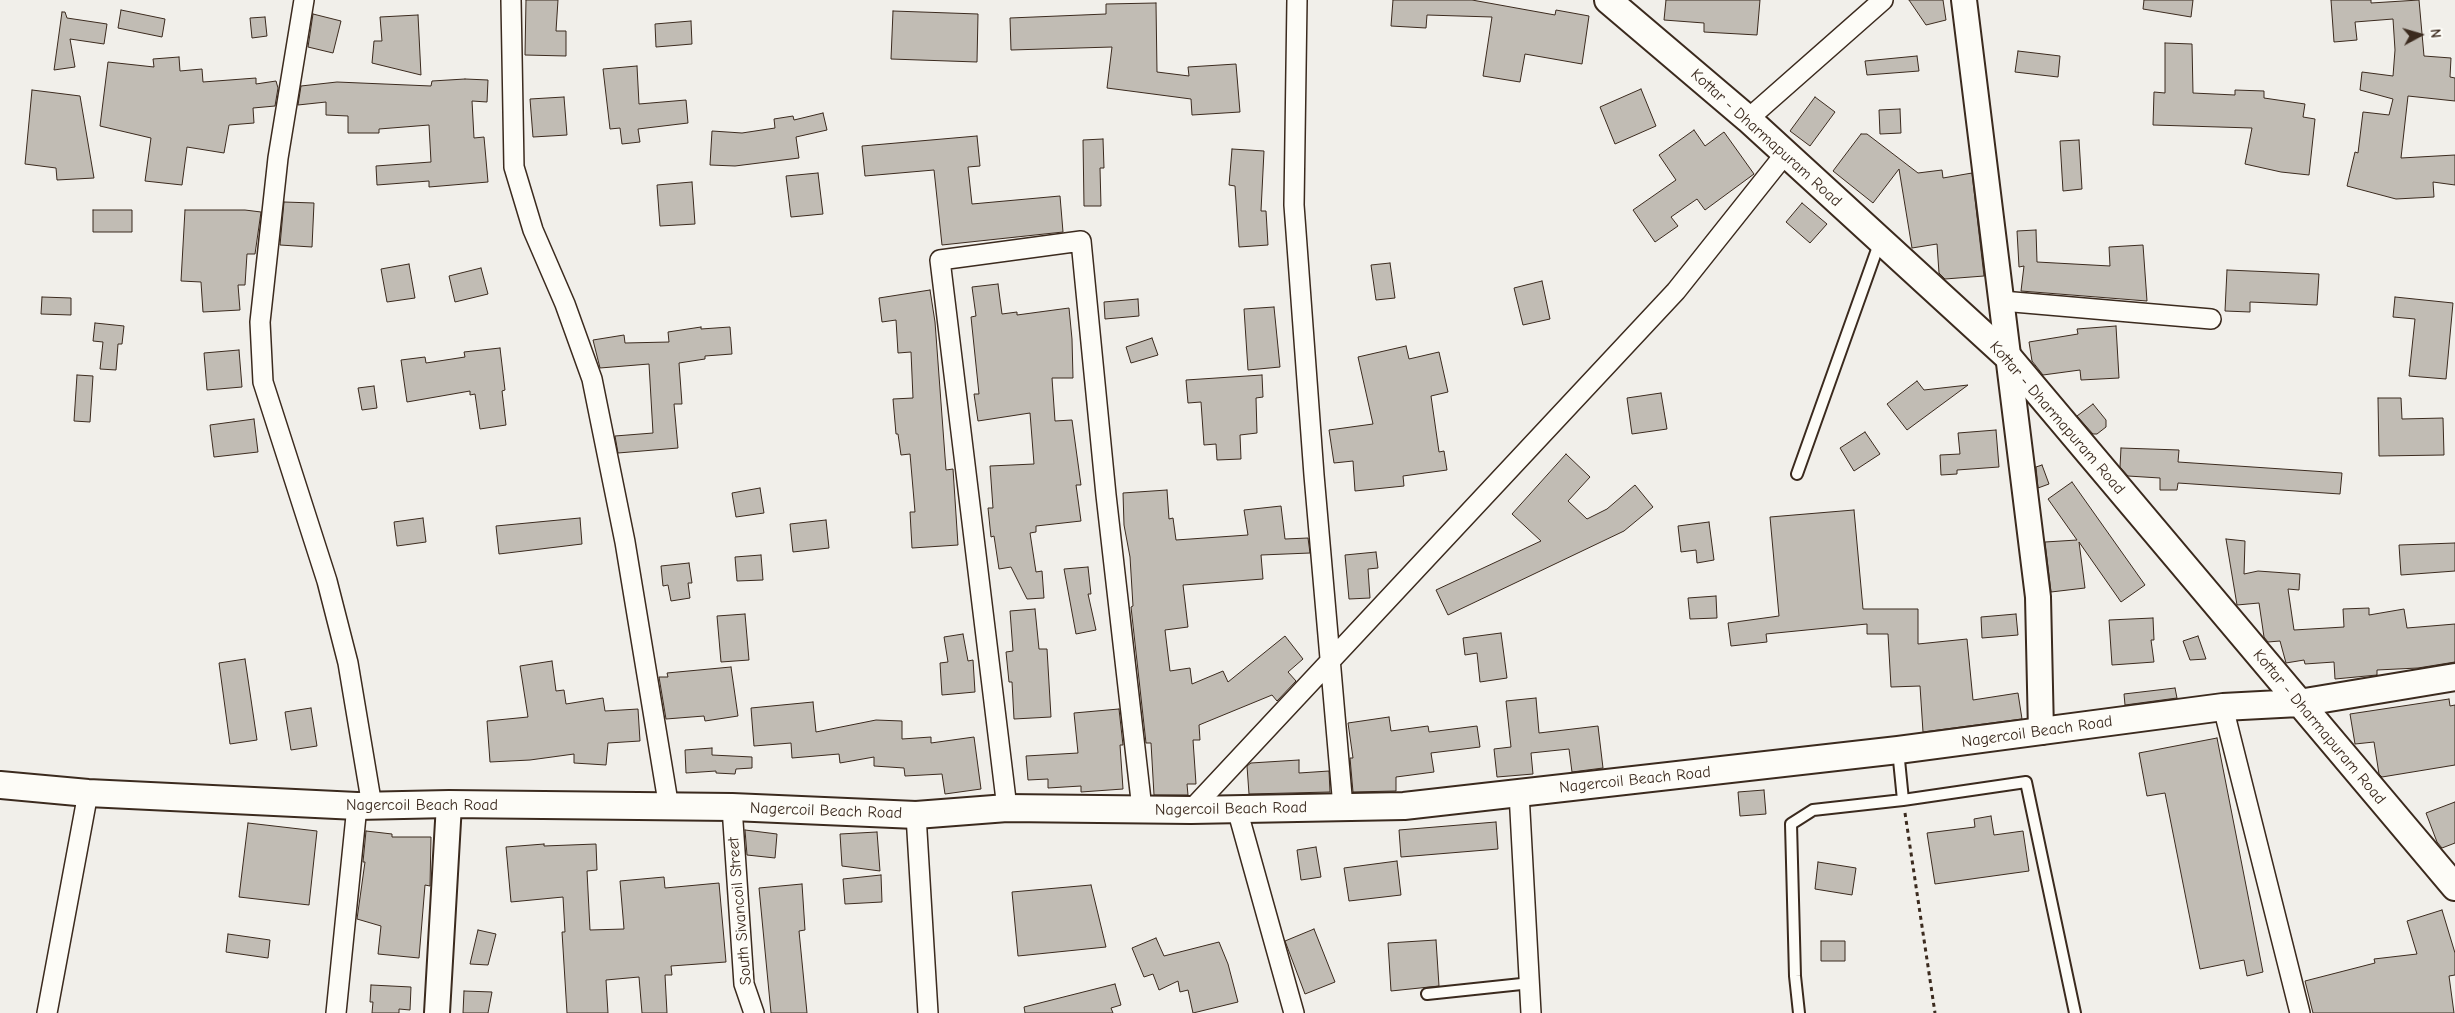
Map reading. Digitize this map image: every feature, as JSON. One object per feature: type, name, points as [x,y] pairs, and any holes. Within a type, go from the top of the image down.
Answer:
[{"type":"main road","name":"Kottar - Dharmapuram Road","points":[[1608,0],[1748,120],[2009,358],[2455,887]]},
{"type":"main road","name":"Nagercoil Beach Road","points":[[0,785],[88,794],[364,806],[449,804],[669,808],[732,807],[916,815],[1007,808],[1191,810],[1404,806],[1898,750],[2223,707],[2299,703],[2455,676]]},
{"type":"street","points":[[304,0],[278,158],[260,322],[264,382],[332,599],[348,663],[364,806],[336,1013]]},
{"type":"street","points":[[511,0],[514,167],[534,230],[565,304],[592,379],[625,542],[669,808]]},
{"type":"street","points":[[1297,0],[1294,204],[1330,663],[1344,807]]},
{"type":"street","points":[[1748,120],[1884,0]]},
{"type":"street","points":[[1964,0],[2038,597],[2041,732]]},
{"type":"street","points":[[1191,810],[1676,290],[1785,154]]},
{"type":"street","points":[[1007,808],[940,260],[1081,241],[1106,495],[1142,810]]},
{"type":"street","points":[[2002,301],[2211,319]]},
{"type":"street","points":[[2223,707],[2300,1013]]},
{"type":"street","points":[[1519,793],[1531,983],[1531,1013]]},
{"type":"street","points":[[47,1013],[88,794]]},
{"type":"street","points":[[436,1013],[449,804]]},
{"type":"street","name":"South Sivancoil Street","points":[[732,807],[744,984],[754,1013]]},
{"type":"street","points":[[1237,809],[1294,1013]]},
{"type":"street","points":[[916,815],[928,1013]]},
{"type":"lane","points":[[1797,474],[1880,240]]},
{"type":"lane","points":[[1898,750],[1903,800]]},
{"type":"lane","points":[[1799,1013],[1795,976],[1791,824],[1813,810],[1903,800],[2026,782],[2075,1013]]},
{"type":"lane","points":[[1426,994],[1531,983]]},
{"type":"path","points":[[1903,800],[1934,1013]]},
{"type":"building","points":[[526,0],[558,0],[556,31],[566,31],[566,56],[525,55]]},
{"type":"building","points":[[1393,0],[1472,0],[1555,15],[1556,10],[1589,16],[1582,64],[1525,54],[1520,82],[1483,76],[1492,17],[1427,15],[1426,28],[1391,26]]},
{"type":"building","points":[[1666,0],[1760,0],[1757,35],[1704,32],[1704,23],[1664,20]]},
{"type":"building","points":[[1909,0],[1943,0],[1946,20],[1926,25]]},
{"type":"building","points":[[2144,0],[2193,0],[2191,17],[2143,9]]},
{"type":"building","points":[[2331,0],[2371,0],[2371,3],[2419,0],[2424,56],[2451,58],[2450,77],[2455,78],[2455,101],[2408,96],[2401,158],[2455,155],[2455,185],[2433,182],[2434,197],[2396,199],[2347,186],[2355,152],[2358,153],[2363,112],[2389,115],[2393,99],[2360,90],[2362,72],[2393,76],[2395,50],[2393,19],[2355,22],[2357,40],[2334,42]]},
{"type":"building","points":[[1156,3],[1157,72],[1189,76],[1188,67],[1236,64],[1240,112],[1192,115],[1191,99],[1107,88],[1112,47],[1011,50],[1010,18],[1106,14],[1106,4]]},
{"type":"building","points":[[121,10],[165,19],[162,37],[118,28]]},
{"type":"building","points":[[893,11],[978,14],[977,62],[891,59]]},
{"type":"building","points":[[62,12],[65,12],[67,18],[107,24],[104,44],[70,39],[75,67],[54,70]]},
{"type":"building","points":[[313,14],[341,21],[333,53],[308,47]]},
{"type":"building","points":[[418,15],[421,75],[372,63],[374,41],[382,41],[380,17]]},
{"type":"building","points":[[265,17],[267,36],[252,38],[250,18]]},
{"type":"building","points":[[691,21],[692,44],[656,47],[655,24]]},
{"type":"building","points":[[2165,43],[2192,44],[2193,93],[2235,95],[2235,90],[2264,91],[2264,98],[2305,104],[2303,117],[2315,119],[2309,175],[2281,172],[2245,164],[2252,128],[2153,125],[2154,92],[2165,93]]},
{"type":"building","points":[[2018,51],[2060,56],[2058,77],[2015,72]]},
{"type":"building","points":[[1917,56],[1919,71],[1867,75],[1865,61]]},
{"type":"building","points":[[179,57],[180,71],[202,69],[203,82],[256,78],[256,84],[276,81],[278,88],[275,106],[253,108],[254,123],[229,125],[224,153],[187,147],[182,185],[145,181],[151,138],[100,126],[108,62],[154,67],[153,59]]},
{"type":"building","points":[[637,66],[639,104],[686,100],[688,123],[638,129],[640,142],[622,144],[620,128],[610,129],[603,69]]},
{"type":"building","points":[[488,80],[487,102],[472,101],[474,138],[484,137],[488,182],[429,187],[429,181],[377,185],[376,166],[431,162],[429,125],[379,129],[379,133],[348,133],[348,116],[326,115],[326,102],[298,105],[301,86],[337,82],[431,86],[432,81]]},
{"type":"building","points":[[1641,89],[1656,126],[1615,144],[1600,107]]},
{"type":"building","points":[[32,90],[80,96],[94,178],[57,180],[56,168],[25,164]]},
{"type":"building","points":[[564,97],[567,135],[533,137],[530,99]]},
{"type":"building","points":[[1815,97],[1835,112],[1810,146],[1790,131]]},
{"type":"building","points":[[1900,109],[1901,133],[1880,134],[1879,110]]},
{"type":"building","points":[[823,113],[827,130],[796,137],[799,158],[735,166],[710,165],[712,131],[742,133],[775,128],[774,119],[793,116],[794,120]]},
{"type":"building","points":[[1694,130],[1705,146],[1724,132],[1754,174],[1705,210],[1697,199],[1671,217],[1678,226],[1655,242],[1633,210],[1676,180],[1659,155]]},
{"type":"building","points":[[1861,134],[1867,134],[1918,173],[1942,170],[1943,178],[1972,173],[1984,276],[1945,279],[1939,273],[1937,244],[1912,248],[1899,169],[1873,203],[1833,171]]},
{"type":"building","points":[[977,136],[980,166],[968,167],[972,204],[1060,196],[1063,232],[942,245],[934,170],[865,176],[862,146]]},
{"type":"building","points":[[1103,139],[1104,168],[1100,168],[1101,206],[1084,206],[1083,140]]},
{"type":"building","points":[[2079,140],[2082,189],[2063,191],[2060,141]]},
{"type":"building","points":[[1232,149],[1264,151],[1261,211],[1266,211],[1268,245],[1239,247],[1235,186],[1229,185]]},
{"type":"building","points":[[818,173],[823,214],[791,217],[786,176]]},
{"type":"building","points":[[692,182],[695,224],[660,226],[657,185]]},
{"type":"building","points":[[284,202],[314,203],[312,247],[280,245]]},
{"type":"building","points":[[1802,203],[1827,224],[1810,243],[1786,222]]},
{"type":"building","points":[[93,210],[132,210],[132,232],[93,232]]},
{"type":"building","points":[[185,210],[245,210],[261,212],[255,254],[247,254],[245,285],[238,285],[240,310],[203,312],[201,282],[181,281]]},
{"type":"building","points":[[2036,230],[2037,262],[2110,266],[2109,247],[2143,245],[2147,301],[2021,291],[2024,266],[2019,267],[2017,231]]},
{"type":"building","points":[[1390,263],[1395,298],[1376,300],[1371,265]]},
{"type":"building","points":[[409,264],[415,298],[387,302],[381,269]]},
{"type":"building","points":[[481,268],[488,294],[455,302],[449,276]]},
{"type":"building","points":[[2227,270],[2319,274],[2317,305],[2250,302],[2250,312],[2225,311]]},
{"type":"building","points":[[1542,281],[1550,319],[1523,325],[1514,288]]},
{"type":"building","points":[[998,284],[1002,314],[1017,312],[1017,315],[1069,308],[1073,378],[1052,378],[1055,421],[1072,420],[1081,485],[1076,485],[1081,521],[1036,526],[1036,532],[1030,533],[1036,572],[1042,571],[1044,598],[1027,599],[1011,567],[999,569],[994,536],[991,537],[988,508],[993,508],[990,466],[1034,464],[1030,413],[978,421],[974,394],[979,394],[971,317],[976,316],[972,287]]},
{"type":"building","points":[[930,290],[935,322],[946,470],[953,469],[958,545],[912,548],[910,512],[915,512],[910,454],[901,455],[898,434],[896,434],[893,399],[913,398],[911,352],[898,353],[896,320],[882,322],[879,298]]},
{"type":"building","points":[[42,297],[71,298],[71,315],[41,314]]},
{"type":"building","points":[[2395,297],[2453,303],[2446,379],[2409,376],[2415,319],[2393,317]]},
{"type":"building","points":[[1138,299],[1139,316],[1105,319],[1104,302]]},
{"type":"building","points":[[1274,307],[1280,367],[1248,370],[1244,309]]},
{"type":"building","points":[[95,323],[124,326],[122,344],[118,344],[116,370],[100,369],[103,342],[93,341]]},
{"type":"building","points":[[2116,326],[2119,378],[2081,380],[2080,370],[2043,375],[2032,361],[2029,342],[2078,334],[2077,329]]},
{"type":"building","points":[[701,327],[701,329],[730,327],[732,354],[705,356],[705,359],[679,363],[682,404],[674,404],[678,448],[618,453],[615,436],[653,433],[649,364],[600,368],[593,340],[624,335],[625,343],[669,342],[668,332]]},
{"type":"building","points":[[1152,338],[1158,355],[1131,363],[1126,347]]},
{"type":"building","points":[[1406,346],[1409,359],[1439,352],[1448,392],[1431,396],[1439,452],[1444,451],[1447,470],[1403,476],[1404,486],[1355,491],[1353,461],[1334,463],[1329,430],[1373,424],[1358,357]]},
{"type":"building","points":[[500,348],[505,390],[502,391],[506,425],[480,429],[475,394],[470,395],[470,391],[407,402],[401,360],[425,357],[426,363],[465,357],[464,352]]},
{"type":"building","points":[[239,350],[242,387],[207,390],[204,353]]},
{"type":"building","points":[[77,375],[93,376],[90,422],[74,421]]},
{"type":"building","points":[[1262,375],[1263,397],[1256,398],[1257,433],[1240,435],[1241,459],[1217,460],[1216,444],[1204,445],[1201,402],[1188,403],[1186,380]]},
{"type":"building","points":[[1917,381],[1924,390],[1968,385],[1907,430],[1887,404]]},
{"type":"building","points":[[374,386],[377,408],[362,410],[358,388]]},
{"type":"building","points":[[1661,393],[1667,429],[1632,434],[1627,398]]},
{"type":"building","points":[[2378,398],[2401,398],[2402,419],[2443,418],[2444,455],[2379,456]]},
{"type":"building","points":[[2093,404],[2106,420],[2106,427],[2097,434],[2093,434],[2077,416]]},
{"type":"building","points":[[254,419],[258,452],[214,457],[210,425]]},
{"type":"building","points":[[1996,430],[1999,467],[1957,470],[1957,474],[1941,475],[1940,455],[1960,454],[1958,433]]},
{"type":"building","points":[[1865,432],[1880,454],[1854,471],[1840,448]]},
{"type":"building","points":[[2121,448],[2179,450],[2178,462],[2342,473],[2340,494],[2178,483],[2177,490],[2160,490],[2160,478],[2128,476],[2120,467]]},
{"type":"building","points":[[1566,454],[1590,477],[1568,501],[1587,519],[1607,509],[1635,485],[1653,507],[1624,531],[1448,615],[1436,590],[1541,541],[1512,514]]},
{"type":"building","points":[[2042,465],[2049,484],[2038,488],[2036,467]]},
{"type":"building","points":[[2072,482],[2145,585],[2121,602],[2079,542],[2085,588],[2051,592],[2045,542],[2077,540],[2048,499]]},
{"type":"building","points":[[760,488],[764,513],[736,517],[732,493]]},
{"type":"building","points":[[1167,490],[1169,519],[1173,518],[1176,540],[1248,535],[1244,510],[1281,506],[1285,539],[1308,538],[1310,553],[1261,555],[1263,579],[1183,585],[1188,627],[1165,630],[1170,671],[1190,668],[1192,684],[1223,671],[1228,682],[1285,636],[1303,659],[1288,672],[1296,681],[1277,701],[1272,695],[1199,725],[1200,740],[1193,740],[1196,784],[1187,784],[1188,795],[1154,795],[1151,743],[1146,743],[1131,607],[1133,606],[1130,557],[1124,525],[1123,493]]},
{"type":"building","points":[[1854,510],[1863,609],[1918,609],[1918,644],[1967,639],[1973,700],[2018,693],[2022,719],[1923,732],[1920,686],[1891,687],[1888,634],[1867,634],[1867,624],[1766,634],[1767,642],[1731,646],[1728,623],[1779,616],[1770,517]]},
{"type":"building","points":[[423,518],[426,542],[397,546],[394,522]]},
{"type":"building","points":[[580,518],[582,544],[499,554],[496,526]]},
{"type":"building","points":[[826,520],[829,548],[793,552],[790,524]]},
{"type":"building","points":[[1709,522],[1714,560],[1697,563],[1696,550],[1681,552],[1678,526]]},
{"type":"building","points":[[2226,539],[2245,541],[2244,574],[2258,571],[2300,574],[2299,590],[2288,589],[2294,630],[2344,627],[2343,609],[2369,608],[2369,615],[2404,609],[2407,628],[2455,624],[2455,662],[2418,668],[2377,670],[2377,675],[2335,679],[2334,662],[2305,664],[2304,660],[2286,663],[2280,641],[2268,642],[2264,637],[2259,603],[2237,605]]},
{"type":"building","points":[[2455,543],[2455,571],[2401,575],[2399,545]]},
{"type":"building","points":[[1376,552],[1378,568],[1368,569],[1370,598],[1349,599],[1345,555]]},
{"type":"building","points":[[761,555],[763,580],[737,581],[735,557]]},
{"type":"building","points":[[689,563],[692,583],[688,583],[690,598],[671,601],[668,585],[663,586],[661,566]]},
{"type":"building","points":[[1088,567],[1091,594],[1088,594],[1096,630],[1076,634],[1064,569]]},
{"type":"building","points":[[1716,596],[1717,618],[1690,619],[1688,598]]},
{"type":"building","points":[[1035,609],[1039,649],[1047,649],[1051,717],[1014,719],[1012,682],[1009,682],[1006,652],[1013,651],[1010,611]]},
{"type":"building","points":[[745,614],[749,660],[721,662],[717,616]]},
{"type":"building","points":[[2016,614],[2018,635],[1982,638],[1981,617]]},
{"type":"building","points":[[2153,618],[2154,640],[2151,640],[2154,662],[2112,665],[2109,620]]},
{"type":"building","points":[[1501,633],[1507,678],[1480,682],[1477,653],[1465,655],[1463,638]]},
{"type":"building","points":[[963,634],[968,661],[973,660],[975,692],[942,695],[940,663],[948,662],[944,637]]},
{"type":"building","points":[[2198,636],[2206,659],[2190,660],[2183,641]]},
{"type":"building","points":[[245,659],[257,740],[230,744],[219,663]]},
{"type":"building","points":[[552,661],[556,691],[564,690],[566,704],[603,698],[605,711],[638,709],[640,741],[608,743],[606,765],[574,763],[574,754],[530,760],[490,762],[487,721],[528,717],[520,666]]},
{"type":"building","points":[[731,667],[738,716],[705,721],[704,716],[666,719],[659,677],[668,677],[667,673]]},
{"type":"building","points":[[2175,688],[2177,698],[2125,705],[2124,694]]},
{"type":"building","points":[[1536,698],[1539,733],[1598,726],[1603,768],[1572,772],[1569,749],[1531,753],[1533,774],[1497,777],[1494,749],[1511,747],[1506,701]]},
{"type":"building","points":[[2449,699],[2450,706],[2455,705],[2455,765],[2382,777],[2379,774],[2374,742],[2355,744],[2350,714]]},
{"type":"building","points":[[813,702],[816,732],[876,720],[902,721],[902,739],[931,737],[931,743],[974,737],[981,789],[945,794],[942,774],[905,776],[904,768],[874,766],[874,757],[840,763],[839,754],[792,758],[791,743],[754,746],[751,708]]},
{"type":"building","points":[[311,708],[317,746],[291,750],[285,712]]},
{"type":"building","points":[[1119,709],[1123,745],[1120,745],[1123,789],[1081,792],[1081,786],[1048,788],[1048,779],[1028,780],[1026,756],[1078,753],[1074,713]]},
{"type":"building","points":[[1389,717],[1391,731],[1428,726],[1429,732],[1477,726],[1480,747],[1431,753],[1434,772],[1396,777],[1396,791],[1353,792],[1350,758],[1353,758],[1348,723]]},
{"type":"building","points":[[2217,738],[2263,972],[2247,976],[2244,960],[2200,969],[2165,793],[2147,796],[2139,753]]},
{"type":"building","points":[[712,748],[712,755],[752,757],[752,768],[736,769],[735,774],[716,773],[716,771],[686,773],[685,750]]},
{"type":"building","points":[[1299,760],[1299,773],[1329,771],[1330,792],[1249,794],[1247,766],[1251,763]]},
{"type":"building","points":[[1764,790],[1766,814],[1740,816],[1738,792]]},
{"type":"building","points":[[2455,802],[2455,843],[2442,848],[2437,842],[2426,813]]},
{"type":"building","points":[[1991,816],[1994,835],[2023,831],[2029,871],[1935,884],[1927,833],[1975,827],[1974,819]]},
{"type":"building","points":[[1496,822],[1498,849],[1401,857],[1399,830]]},
{"type":"building","points":[[248,823],[317,831],[309,905],[239,897]]},
{"type":"building","points":[[745,830],[777,834],[775,858],[747,855]]},
{"type":"building","points":[[366,831],[392,834],[392,837],[431,837],[430,886],[425,885],[419,958],[378,954],[381,926],[357,919],[365,862],[363,862]]},
{"type":"building","points":[[877,832],[880,871],[842,866],[840,834]]},
{"type":"building","points":[[544,844],[544,846],[596,844],[597,870],[587,871],[590,930],[624,929],[620,881],[664,877],[665,888],[719,883],[726,962],[671,966],[672,975],[665,975],[667,1013],[642,1013],[639,977],[606,980],[608,1013],[567,1013],[562,932],[565,932],[563,897],[511,902],[506,847]]},
{"type":"building","points":[[1316,847],[1321,877],[1301,880],[1297,850]]},
{"type":"building","points":[[1397,861],[1401,895],[1349,901],[1344,868]]},
{"type":"building","points":[[1818,862],[1856,868],[1852,895],[1815,889]]},
{"type":"building","points":[[881,875],[882,902],[845,904],[843,879]]},
{"type":"building","points":[[802,884],[805,930],[799,931],[807,1013],[771,1013],[759,888]]},
{"type":"building","points":[[1091,885],[1106,947],[1018,956],[1012,892]]},
{"type":"building","points":[[2442,910],[2455,953],[2455,975],[2449,976],[2454,1013],[2313,1013],[2305,981],[2375,963],[2374,959],[2417,954],[2407,921]]},
{"type":"building","points":[[1314,929],[1335,982],[1305,994],[1285,941]]},
{"type":"building","points":[[478,930],[496,934],[488,965],[470,964]]},
{"type":"building","points":[[228,934],[270,940],[268,958],[226,952]]},
{"type":"building","points":[[1156,938],[1164,956],[1219,942],[1228,964],[1238,1002],[1193,1013],[1188,990],[1180,992],[1178,981],[1159,990],[1153,974],[1144,977],[1132,948]]},
{"type":"building","points":[[1436,940],[1439,986],[1391,991],[1388,943]]},
{"type":"building","points":[[1821,941],[1845,941],[1845,961],[1821,961]]},
{"type":"building","points":[[1115,984],[1121,1005],[1111,1008],[1113,1013],[1025,1013],[1024,1007]]},
{"type":"building","points":[[371,985],[411,987],[410,1010],[399,1009],[399,1013],[372,1013],[373,1002],[370,1002]]},
{"type":"building","points":[[464,991],[492,992],[488,1013],[463,1013]]}]
